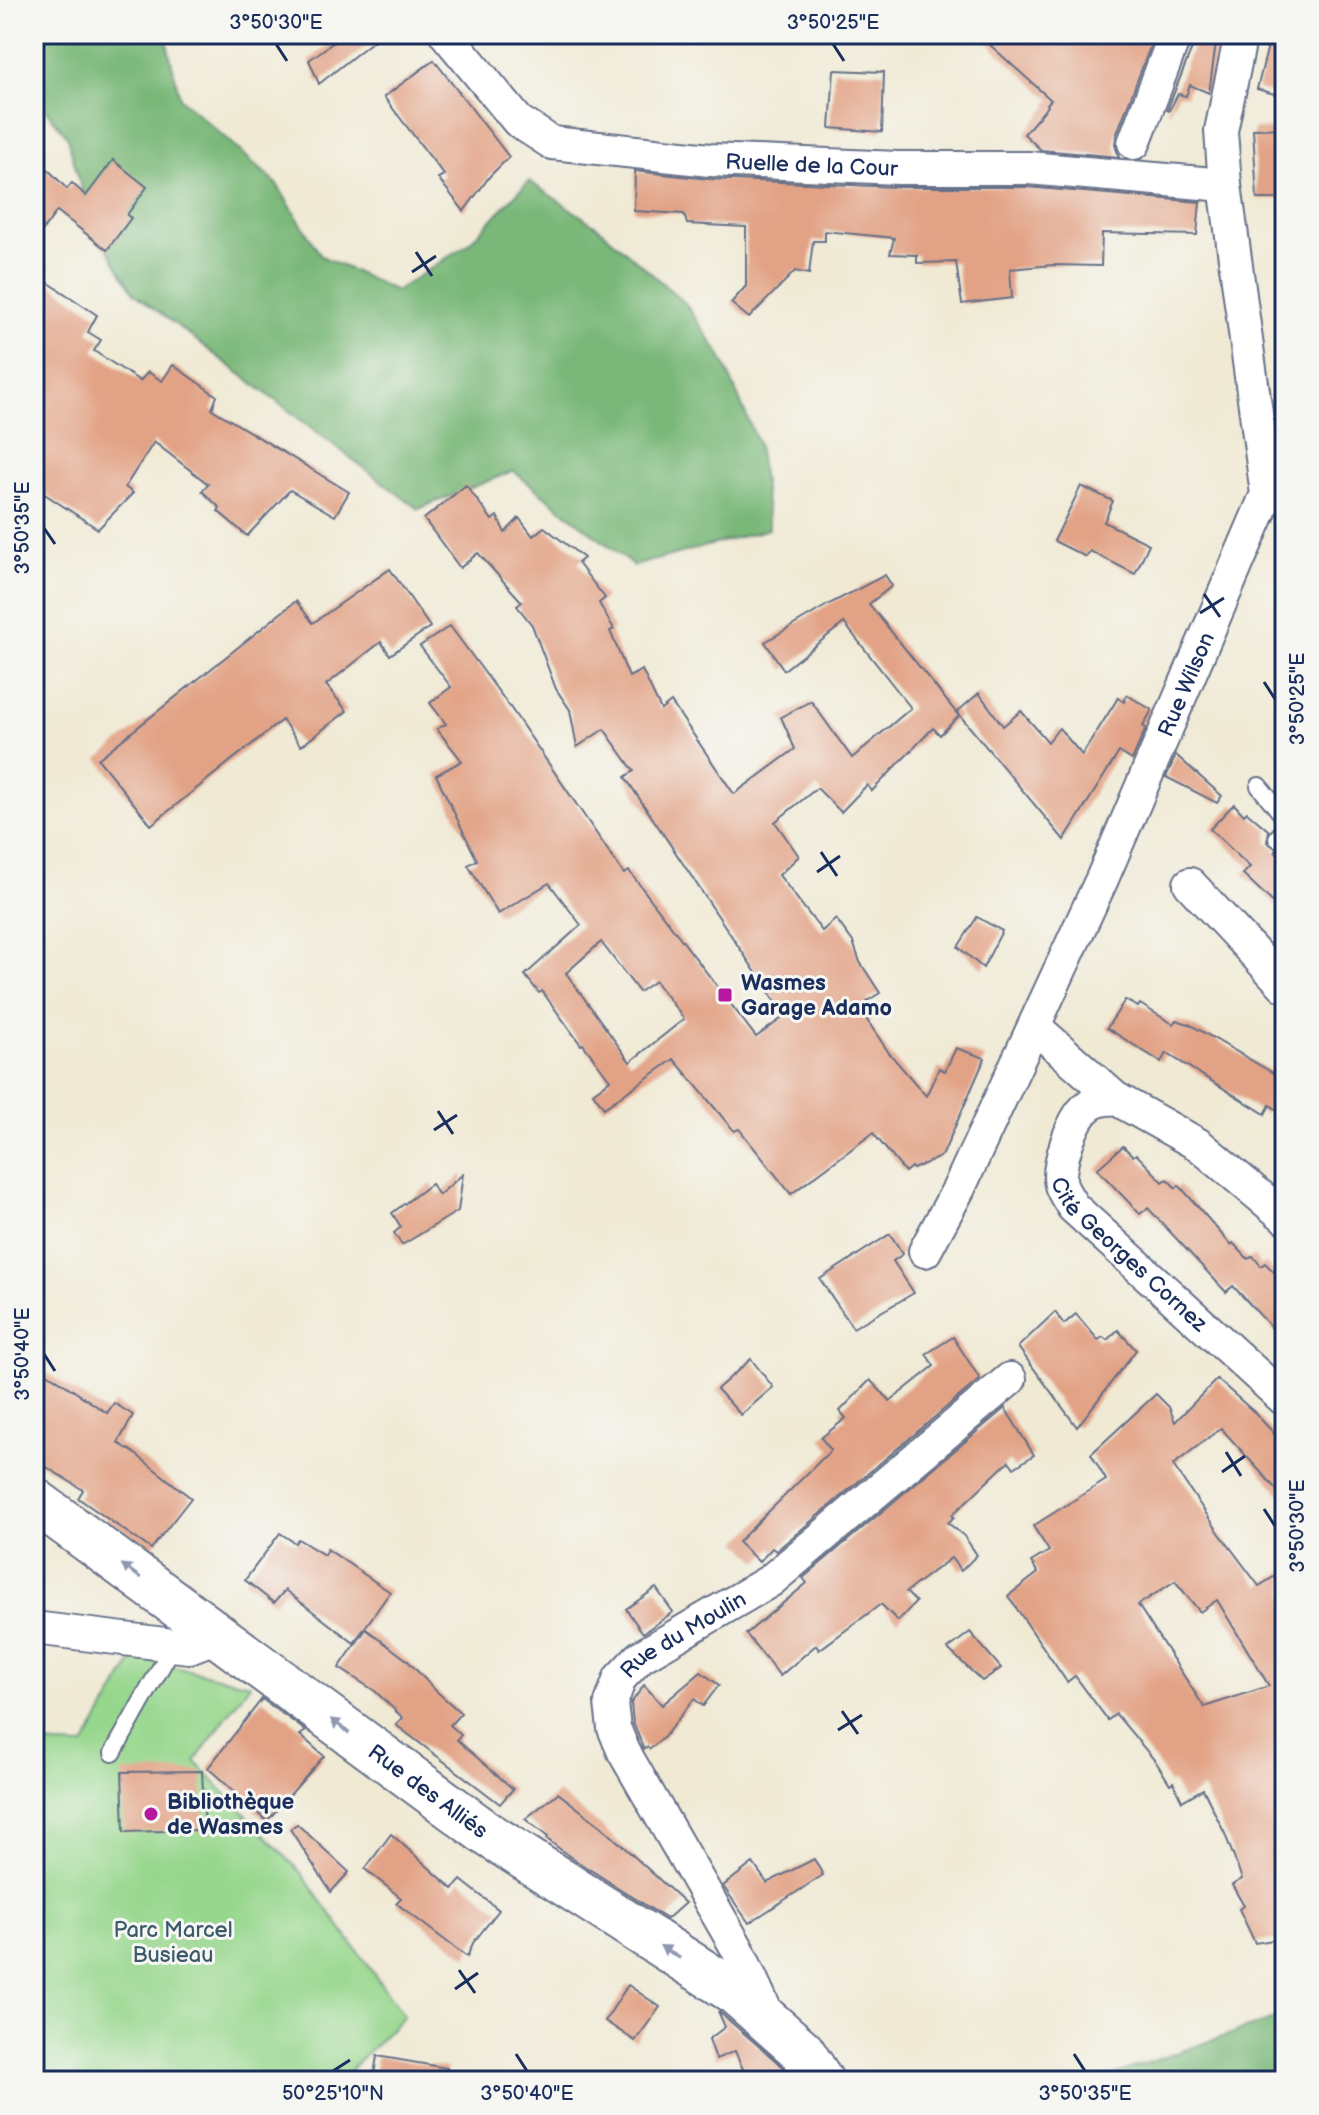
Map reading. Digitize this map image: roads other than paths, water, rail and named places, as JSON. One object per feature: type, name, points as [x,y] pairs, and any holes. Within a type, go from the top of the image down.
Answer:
[{"type":"street","name":"Ruelle de la Cour","points":[[446,34],[518,121],[552,143],[710,160],[898,168],[1028,168],[1225,185]]},
{"type":"street","points":[[1134,143],[1178,34]]},
{"type":"street","name":"Rue Wilson","points":[[925,1251],[959,1188],[1102,879],[1267,494],[1225,185],[1221,131],[1241,34]]},
{"type":"street","points":[[1190,884],[1285,986]]},
{"type":"street","points":[[1035,1027],[1115,1098],[1199,1145],[1285,1217]]},
{"type":"street","name":"Cité Georges Cornez","points":[[1115,1098],[1099,1099],[1083,1109],[1067,1144],[1060,1166],[1061,1185],[1073,1207],[1285,1400]]},
{"type":"street","name":"Rue du Moulin","points":[[772,2024],[737,1948],[624,1752],[614,1728],[611,1703],[620,1678],[640,1657],[770,1581],[1010,1379]]},
{"type":"street","name":"Rue des Alliés","points":[[34,1500],[193,1638],[505,1847],[736,1993],[802,2051],[821,2081]]},
{"type":"street","points":[[34,1628],[193,1638]]},
{"type":"lane","points":[[1259,786],[1285,818]]},
{"type":"lane","points":[[113,1753],[193,1638]]},
{"type":"place","name":"Wasmes Garage Adamo","points":[[725,995]]},
{"type":"place","name":"Bibliothèque de Wasmes","points":[[151,1814]]},
{"type":"park label","name":"Parc Marcel Busieau","points":[[173,1942]]}]
